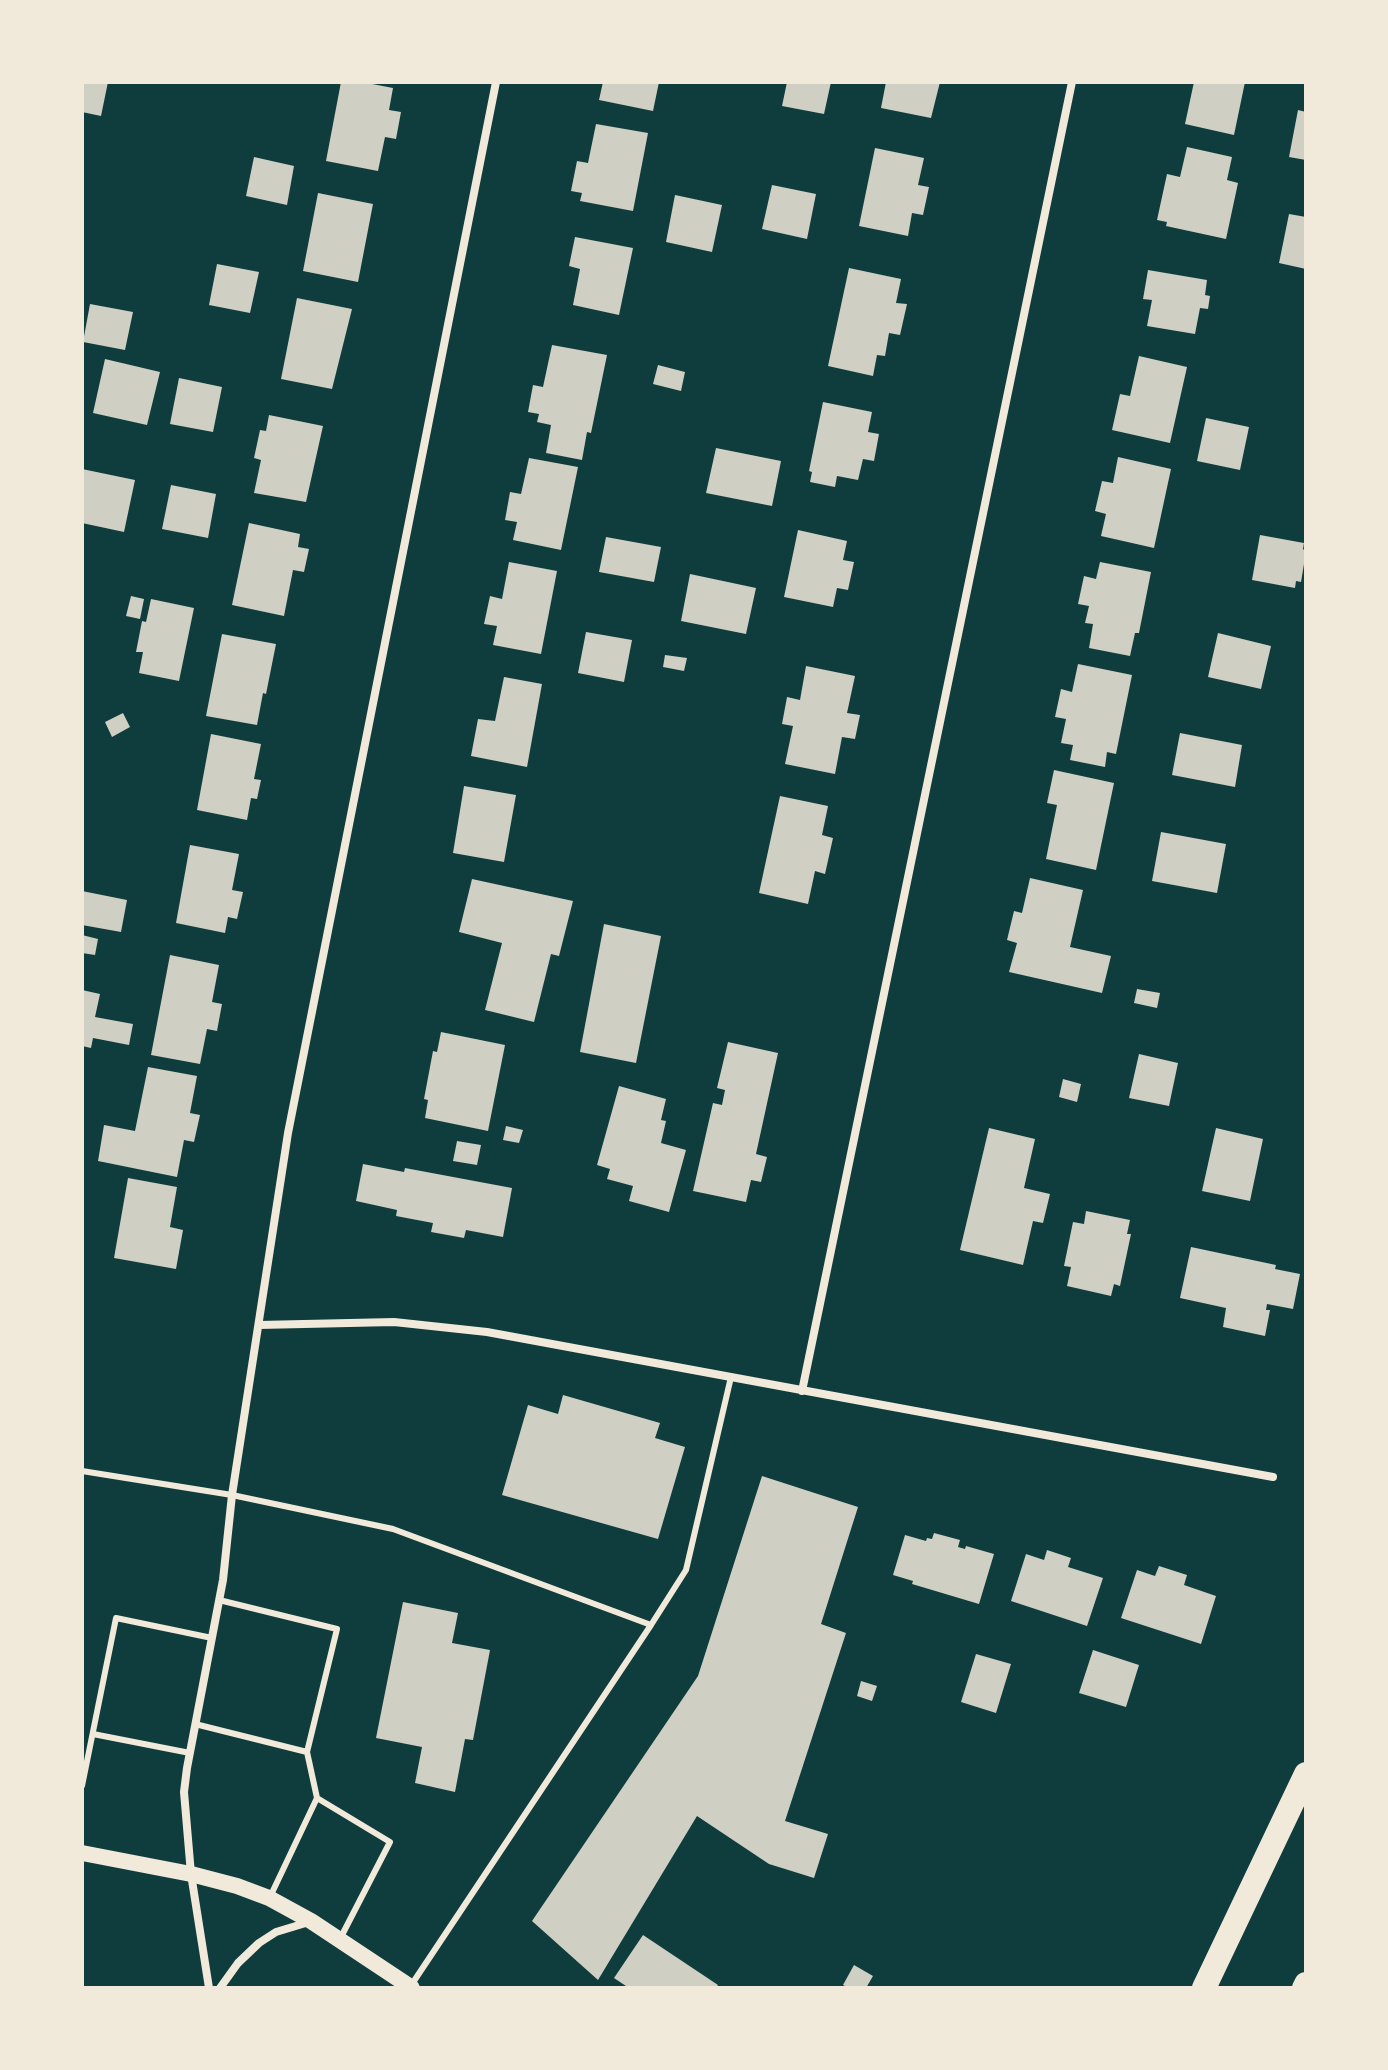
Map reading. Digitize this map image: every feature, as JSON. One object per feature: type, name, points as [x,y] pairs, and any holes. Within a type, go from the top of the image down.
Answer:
[{"type":"highway","points":[[1204,1988],[1306,1774]]},
{"type":"main road","points":[[82,1853],[191,1874],[269,1898],[311,1921],[411,1987]]},
{"type":"street","points":[[209,1988],[191,1874],[184,1792],[219,1600],[232,1495],[288,1133],[496,82]]},
{"type":"street","points":[[802,1391],[1072,82]]},
{"type":"street","points":[[259,1325],[394,1322],[487,1332],[1273,1477]]},
{"type":"street","points":[[220,1988],[238,1963],[259,1943],[276,1932],[311,1921]]},
{"type":"lane","points":[[411,1987],[686,1570],[731,1377]]},
{"type":"lane","points":[[82,1471],[232,1495],[393,1529],[651,1625]]},
{"type":"lane","points":[[219,1600],[337,1629],[307,1752],[317,1798],[269,1898]]},
{"type":"lane","points":[[82,1786],[116,1618],[212,1638]]},
{"type":"lane","points":[[195,1724],[307,1752]]},
{"type":"lane","points":[[93,1734],[190,1753]]},
{"type":"lane","points":[[317,1798],[390,1842],[339,1940]]},
{"type":"building","points":[[82,82],[108,82],[101,116],[82,112]]},
{"type":"building","points":[[341,82],[362,82],[393,88],[389,110],[401,112],[396,139],[385,137],[378,171],[326,161]]},
{"type":"building","points":[[603,82],[659,82],[653,111],[599,100]]},
{"type":"building","points":[[787,82],[831,82],[824,114],[782,106]]},
{"type":"building","points":[[886,82],[940,82],[931,118],[881,108]]},
{"type":"building","points":[[1194,82],[1245,82],[1234,135],[1185,124]]},
{"type":"building","points":[[1298,110],[1306,112],[1306,160],[1289,157]]},
{"type":"building","points":[[596,124],[648,133],[633,211],[580,201],[582,193],[571,191],[577,161],[588,163]]},
{"type":"building","points":[[1187,147],[1232,157],[1227,180],[1238,183],[1226,239],[1166,226],[1167,222],[1157,220],[1167,174],[1180,177]]},
{"type":"building","points":[[875,148],[924,158],[918,185],[929,187],[923,215],[912,213],[908,236],[859,226]]},
{"type":"building","points":[[254,157],[294,166],[287,205],[246,196]]},
{"type":"building","points":[[772,185],[816,194],[807,239],[762,229]]},
{"type":"building","points":[[318,193],[373,204],[358,282],[303,271]]},
{"type":"building","points":[[675,195],[722,205],[712,252],[666,242]]},
{"type":"building","points":[[1289,214],[1306,217],[1306,269],[1279,263]]},
{"type":"building","points":[[575,237],[633,248],[619,315],[573,305],[580,269],[569,266]]},
{"type":"building","points":[[217,264],[259,272],[250,313],[209,305]]},
{"type":"building","points":[[849,268],[901,279],[896,303],[907,304],[900,335],[889,333],[885,356],[877,355],[873,376],[828,366]]},
{"type":"building","points":[[1148,270],[1207,280],[1205,295],[1210,296],[1208,309],[1200,308],[1195,334],[1147,326],[1152,300],[1143,299]]},
{"type":"building","points":[[297,298],[352,309],[332,389],[281,379]]},
{"type":"building","points":[[90,304],[133,312],[125,350],[83,342]]},
{"type":"building","points":[[552,345],[607,355],[591,433],[587,432],[582,460],[546,453],[551,425],[537,422],[539,414],[528,412],[533,385],[543,387]]},
{"type":"building","points":[[1139,356],[1187,367],[1170,443],[1112,430],[1120,394],[1130,396]]},
{"type":"building","points":[[105,359],[160,372],[147,425],[93,413]]},
{"type":"building","points":[[658,365],[685,372],[681,391],[653,384]]},
{"type":"building","points":[[179,378],[222,387],[213,432],[170,424]]},
{"type":"building","points":[[823,402],[872,412],[868,432],[879,434],[874,461],[863,459],[858,480],[837,476],[835,487],[810,482],[812,472],[809,471]]},
{"type":"building","points":[[269,415],[323,426],[306,502],[254,493],[261,460],[254,458],[260,430],[266,431]]},
{"type":"building","points":[[1206,418],[1249,427],[1240,470],[1197,461]]},
{"type":"building","points":[[716,448],[781,461],[772,506],[706,493]]},
{"type":"building","points":[[1118,457],[1171,469],[1154,548],[1101,536],[1106,514],[1095,511],[1102,481],[1113,483]]},
{"type":"building","points":[[529,458],[578,467],[561,550],[513,540],[517,522],[505,520],[510,492],[521,494]]},
{"type":"building","points":[[82,469],[135,480],[124,532],[82,523]]},
{"type":"building","points":[[171,485],[216,494],[208,538],[162,529]]},
{"type":"building","points":[[249,523],[300,534],[298,547],[309,549],[304,572],[293,570],[284,616],[232,605]]},
{"type":"building","points":[[798,530],[847,541],[843,560],[854,562],[848,590],[837,588],[833,607],[784,597]]},
{"type":"building","points":[[1260,535],[1304,543],[1306,552],[1301,582],[1296,581],[1295,588],[1252,580]]},
{"type":"building","points":[[606,537],[661,547],[654,582],[599,572]]},
{"type":"building","points":[[509,562],[557,571],[541,654],[493,645],[497,626],[484,624],[490,596],[502,599]]},
{"type":"building","points":[[1100,562],[1151,572],[1139,633],[1135,633],[1130,656],[1089,648],[1093,624],[1085,623],[1089,606],[1078,604],[1084,576],[1096,579]]},
{"type":"building","points":[[690,574],[756,588],[746,634],[681,621]]},
{"type":"building","points":[[131,596],[144,599],[140,619],[126,616]]},
{"type":"building","points":[[151,599],[194,608],[179,681],[139,673],[143,652],[136,652],[142,621],[146,622]]},
{"type":"building","points":[[586,632],[632,640],[624,682],[578,673]]},
{"type":"building","points":[[1218,633],[1271,646],[1261,689],[1208,677]]},
{"type":"building","points":[[222,634],[276,644],[257,725],[206,716]]},
{"type":"building","points":[[665,655],[687,658],[684,671],[663,667]]},
{"type":"building","points":[[1078,664],[1132,675],[1116,754],[1107,752],[1105,767],[1070,760],[1073,745],[1061,743],[1066,719],[1055,717],[1061,689],[1072,692]]},
{"type":"building","points":[[806,666],[855,676],[847,713],[860,715],[855,739],[842,737],[835,774],[785,764],[793,726],[782,724],[787,697],[800,700]]},
{"type":"building","points":[[504,677],[542,684],[527,767],[471,756],[478,719],[495,721]]},
{"type":"building","points":[[123,713],[130,727],[112,737],[105,722]]},
{"type":"building","points":[[1180,733],[1242,745],[1235,787],[1172,775]]},
{"type":"building","points":[[211,734],[261,744],[254,779],[261,780],[257,799],[251,798],[247,820],[197,810]]},
{"type":"building","points":[[1054,770],[1114,783],[1096,870],[1046,859],[1057,805],[1047,803]]},
{"type":"building","points":[[464,786],[516,795],[504,862],[453,853]]},
{"type":"building","points":[[780,796],[828,806],[822,835],[833,838],[825,874],[815,871],[808,904],[759,893]]},
{"type":"building","points":[[1161,832],[1226,844],[1217,893],[1152,881]]},
{"type":"building","points":[[190,845],[239,854],[232,890],[243,892],[237,919],[228,917],[225,933],[176,923]]},
{"type":"building","points":[[1030,878],[1083,890],[1070,947],[1111,956],[1102,993],[1009,972],[1017,943],[1007,940],[1014,911],[1022,913]]},
{"type":"building","points":[[472,879],[573,901],[559,956],[551,954],[534,1022],[485,1010],[502,943],[459,932]]},
{"type":"building","points":[[82,891],[127,900],[121,932],[82,925]]},
{"type":"building","points":[[604,924],[661,936],[636,1063],[580,1052]]},
{"type":"building","points":[[82,935],[98,939],[95,955],[82,953]]},
{"type":"building","points":[[170,955],[219,965],[212,1002],[222,1004],[217,1031],[207,1029],[200,1064],[151,1055]]},
{"type":"building","points":[[1137,989],[1160,993],[1157,1008],[1134,1003]]},
{"type":"building","points":[[82,990],[100,994],[95,1017],[133,1024],[129,1045],[93,1038],[91,1048],[82,1046]]},
{"type":"building","points":[[441,1032],[505,1045],[488,1131],[425,1118],[428,1100],[424,1099],[433,1051],[437,1052]]},
{"type":"building","points":[[728,1042],[778,1053],[756,1154],[767,1157],[761,1182],[751,1180],[746,1202],[693,1191],[713,1103],[722,1105],[725,1090],[717,1088]]},
{"type":"building","points":[[1139,1054],[1178,1063],[1169,1106],[1129,1098]]},
{"type":"building","points":[[148,1067],[197,1076],[190,1113],[200,1115],[194,1142],[184,1140],[177,1177],[98,1161],[104,1125],[135,1131]]},
{"type":"building","points":[[1063,1079],[1081,1084],[1077,1102],[1059,1097]]},
{"type":"building","points":[[619,1086],[666,1099],[661,1120],[666,1121],[661,1143],[686,1150],[669,1212],[629,1201],[633,1186],[607,1179],[610,1169],[597,1165]]},
{"type":"building","points":[[506,1126],[523,1130],[519,1143],[503,1140]]},
{"type":"building","points":[[989,1128],[1035,1139],[1024,1188],[1050,1194],[1043,1223],[1033,1221],[1023,1265],[960,1250]]},
{"type":"building","points":[[1216,1128],[1263,1139],[1250,1201],[1202,1191]]},
{"type":"building","points":[[457,1141],[481,1145],[477,1165],[453,1161]]},
{"type":"building","points":[[363,1164],[404,1172],[405,1168],[512,1188],[503,1237],[466,1230],[464,1238],[431,1232],[433,1223],[396,1216],[397,1210],[356,1201]]},
{"type":"building","points":[[128,1178],[177,1187],[170,1227],[183,1230],[176,1269],[114,1258]]},
{"type":"building","points":[[1086,1211],[1130,1220],[1127,1234],[1131,1234],[1120,1286],[1114,1284],[1111,1296],[1067,1286],[1071,1267],[1064,1266],[1073,1222],[1084,1224]]},
{"type":"building","points":[[1191,1247],[1276,1265],[1275,1269],[1300,1274],[1293,1309],[1267,1304],[1266,1310],[1270,1310],[1265,1336],[1223,1327],[1226,1308],[1180,1298]]},
{"type":"building","points":[[563,1395],[660,1423],[655,1438],[685,1447],[658,1539],[502,1495],[528,1405],[558,1414]]},
{"type":"building","points":[[762,1476],[858,1507],[821,1624],[846,1633],[785,1821],[828,1834],[814,1878],[769,1864],[697,1816],[598,1980],[532,1921],[698,1676]]},
{"type":"building","points":[[934,1533],[960,1540],[958,1547],[965,1549],[966,1546],[994,1554],[979,1604],[912,1584],[913,1581],[893,1575],[905,1535],[926,1541],[927,1538],[932,1539]]},
{"type":"building","points":[[1047,1550],[1071,1558],[1068,1567],[1103,1578],[1087,1626],[1011,1601],[1026,1554],[1044,1560]]},
{"type":"building","points":[[1159,1566],[1187,1575],[1184,1585],[1216,1596],[1201,1644],[1121,1618],[1137,1570],[1155,1576]]},
{"type":"building","points":[[403,1602],[458,1613],[452,1643],[490,1650],[473,1740],[465,1739],[455,1792],[415,1783],[422,1747],[376,1738]]},
{"type":"building","points":[[1093,1650],[1139,1665],[1126,1707],[1079,1693]]},
{"type":"building","points":[[976,1654],[1011,1664],[996,1713],[961,1702]]},
{"type":"building","points":[[861,1681],[877,1686],[872,1701],[857,1696]]},
{"type":"building","points":[[643,1935],[718,1985],[716,1988],[629,1988],[614,1978]]},
{"type":"building","points":[[854,1965],[873,1976],[866,1988],[843,1985]]}]
